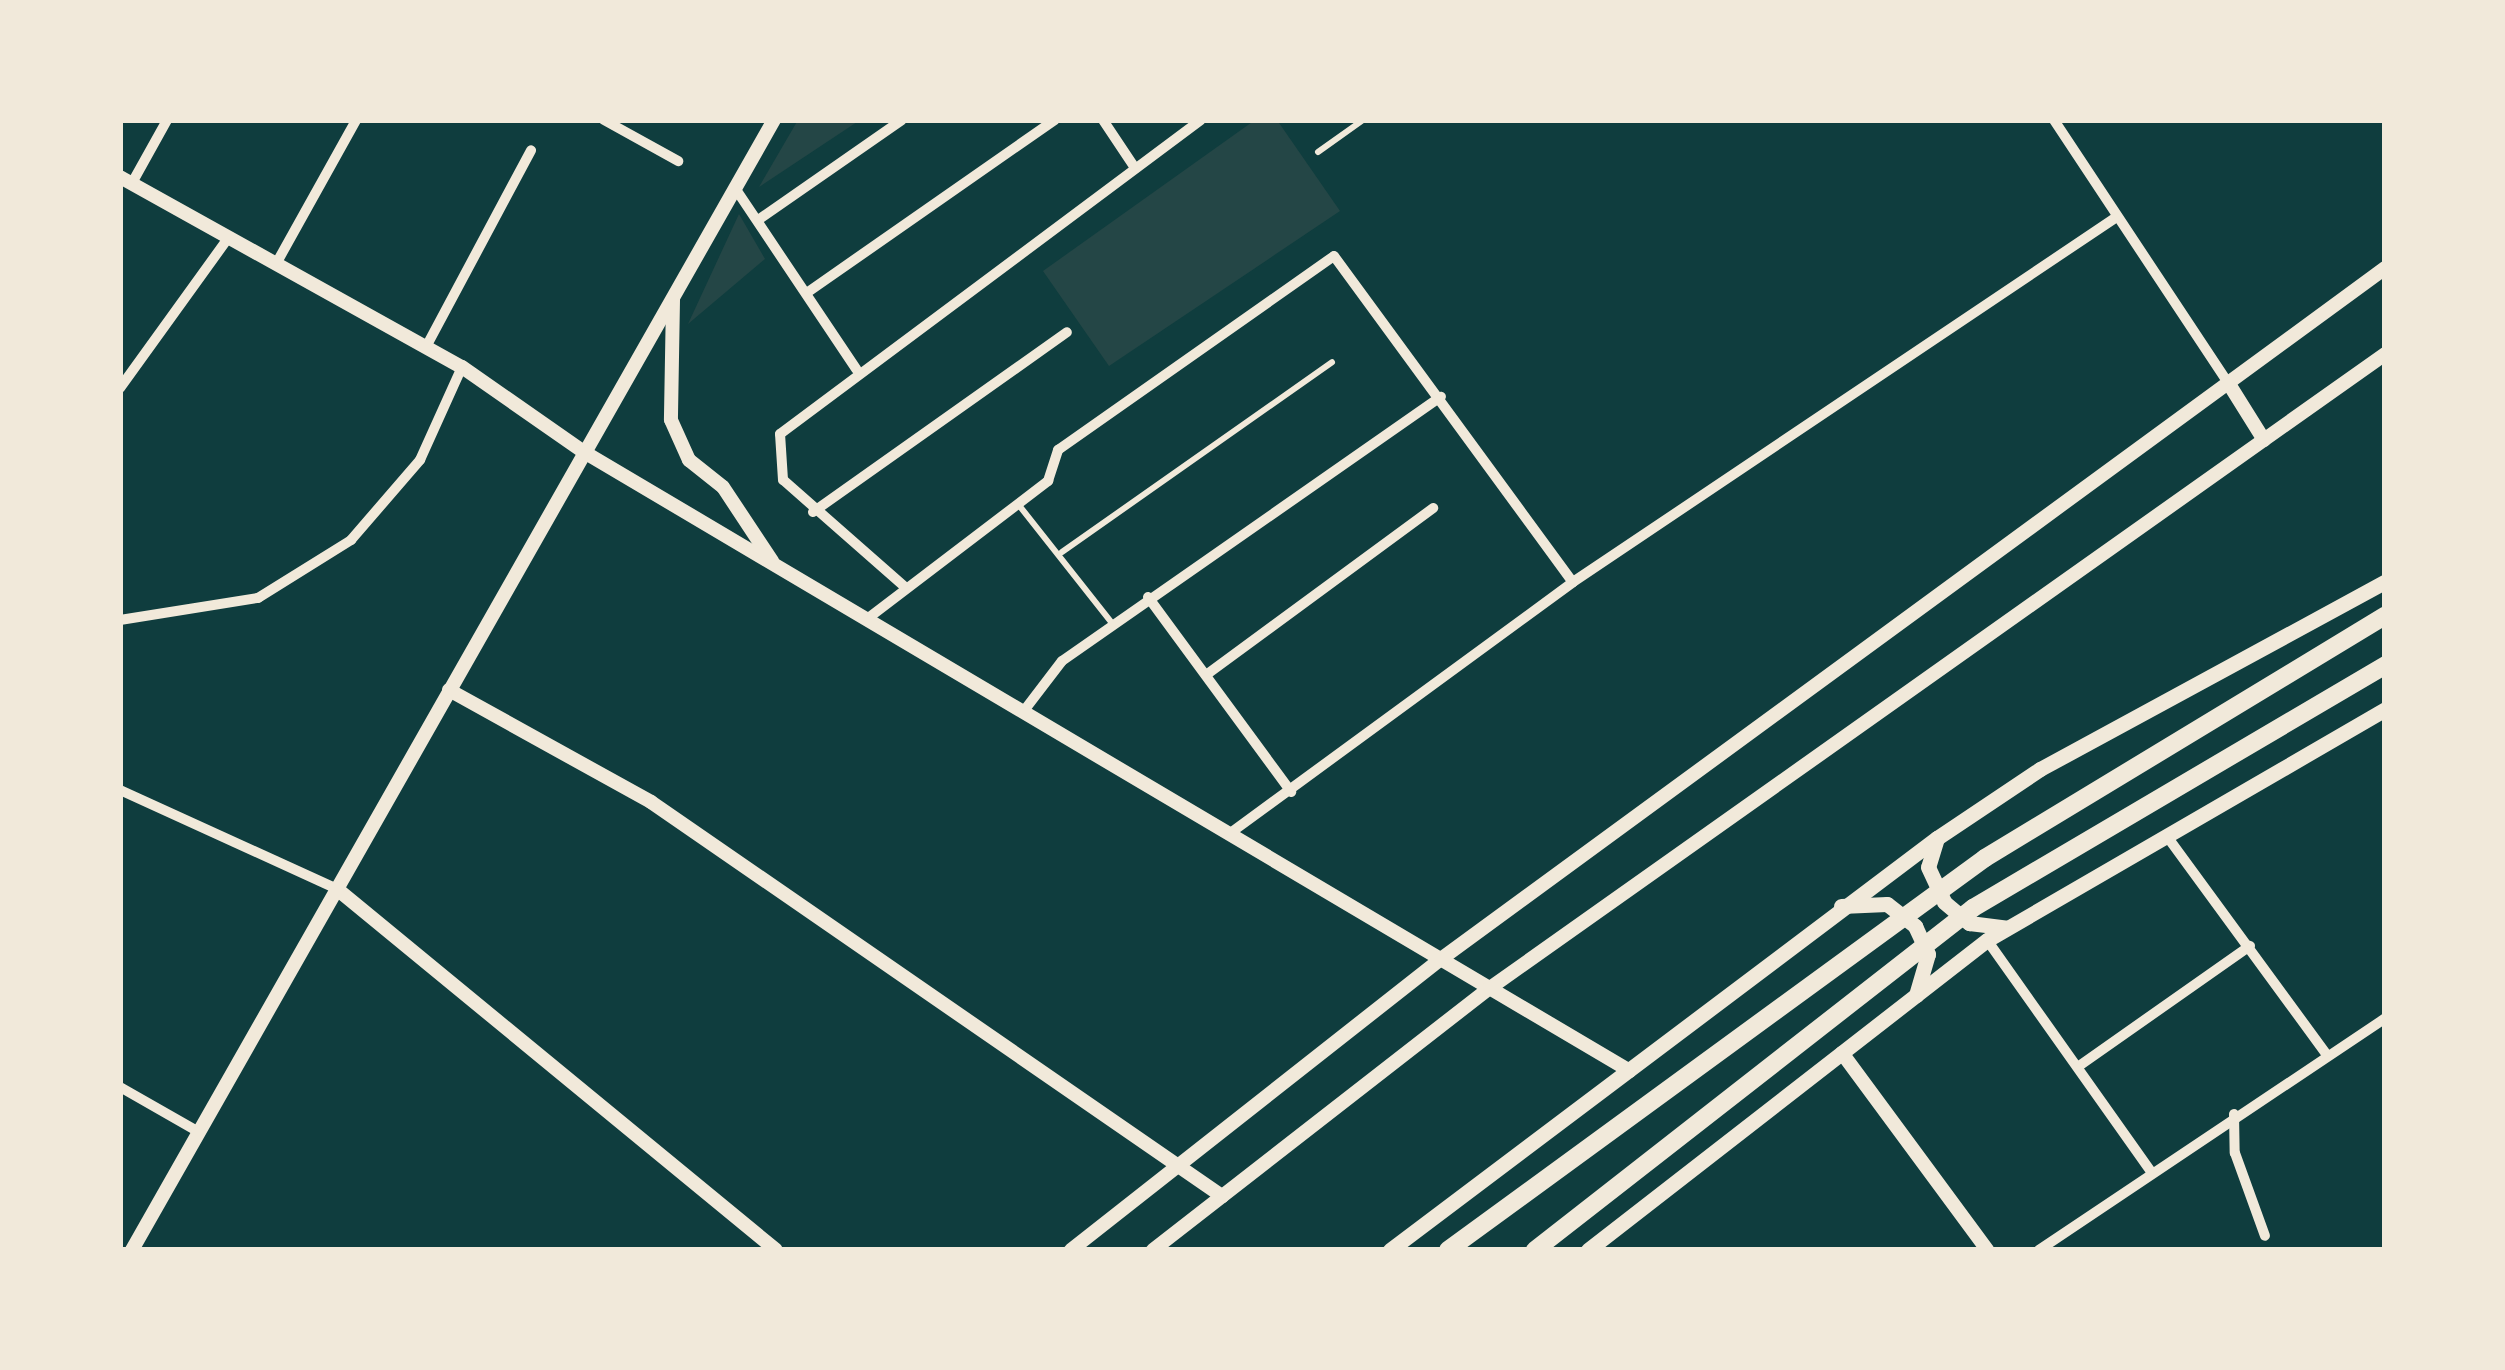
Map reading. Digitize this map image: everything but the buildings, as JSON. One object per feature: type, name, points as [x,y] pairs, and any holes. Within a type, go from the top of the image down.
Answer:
[{"type":"main road","points":[[1390,1250],[1630,1071],[1835,907],[1937,838],[2040,769],[2385,582]]},
{"type":"main road","points":[[1448,1250],[1985,859],[2385,616]]},
{"type":"main road","points":[[1534,1250],[1973,908],[2385,665]]},
{"type":"main road","points":[[1588,1250],[1987,940],[2383,714]]},
{"type":"main road","points":[[1937,838],[1928,867],[1944,902],[1969,922],[2009,928]]},
{"type":"main road","points":[[1835,907],[1887,904],[1915,926],[1928,954],[1915,998]]},
{"type":"street","points":[[167,120],[126,180],[462,367],[584,452],[1630,1071]]},
{"type":"street","points":[[276,264],[356,120]]},
{"type":"street","points":[[604,120],[678,161]]},
{"type":"street","points":[[132,1250],[774,120]]},
{"type":"street","points":[[758,220],[902,120]]},
{"type":"street","points":[[808,292],[1055,120]]},
{"type":"street","points":[[1102,120],[1135,168]]},
{"type":"street","points":[[905,587],[813,512],[783,480],[780,434],[856,370],[1202,120]]},
{"type":"street","points":[[2054,120],[2264,440]]},
{"type":"street","points":[[426,347],[531,149]]},
{"type":"street","points":[[735,188],[856,370]]},
{"type":"street","points":[[1229,833],[1573,582],[2115,218]]},
{"type":"street","points":[[120,388],[229,237]]},
{"type":"street","points":[[867,619],[1048,481],[1058,450],[1334,256],[1573,582]]},
{"type":"street","points":[[1071,1250],[1441,959],[2385,268]]},
{"type":"street","points":[[673,297],[671,420],[689,460],[723,487],[775,565]]},
{"type":"street","points":[[813,512],[1067,332]]},
{"type":"street","points":[[1153,1250],[1490,988],[2385,354]]},
{"type":"street","points":[[120,620],[258,598],[350,540],[420,460],[462,367]]},
{"type":"street","points":[[1023,712],[1062,661],[1441,397]]},
{"type":"street","points":[[1205,675],[1433,508]]},
{"type":"street","points":[[1148,597],[1291,792]]},
{"type":"street","points":[[449,690],[650,802],[1222,1196]]},
{"type":"street","points":[[120,790],[337,889],[776,1250]]},
{"type":"street","points":[[2166,835],[2326,1054]]},
{"type":"street","points":[[1987,940],[2150,1170]]},
{"type":"street","points":[[2079,1066],[2250,946]]},
{"type":"street","points":[[2039,1250],[2150,1170],[2385,1018]]},
{"type":"street","points":[[1842,1053],[1987,1250]]},
{"type":"street","points":[[120,1087],[199,1132]]},
{"type":"street","points":[[2234,1114],[2235,1154],[2265,1236]]},
{"type":"lane","points":[[1318,152],[1364,120]]},
{"type":"lane","points":[[1062,552],[1332,362]]},
{"type":"lane","points":[[1018,504],[1062,552],[1112,624]]},
{"type":"shaded area","points":[[798,120],[860,120],[759,187]]},
{"type":"shaded area","points":[[1255,120],[1277,120],[1340,211],[1109,366],[1043,271]]},
{"type":"shaded area","points":[[739,214],[765,259],[688,324]]}]
